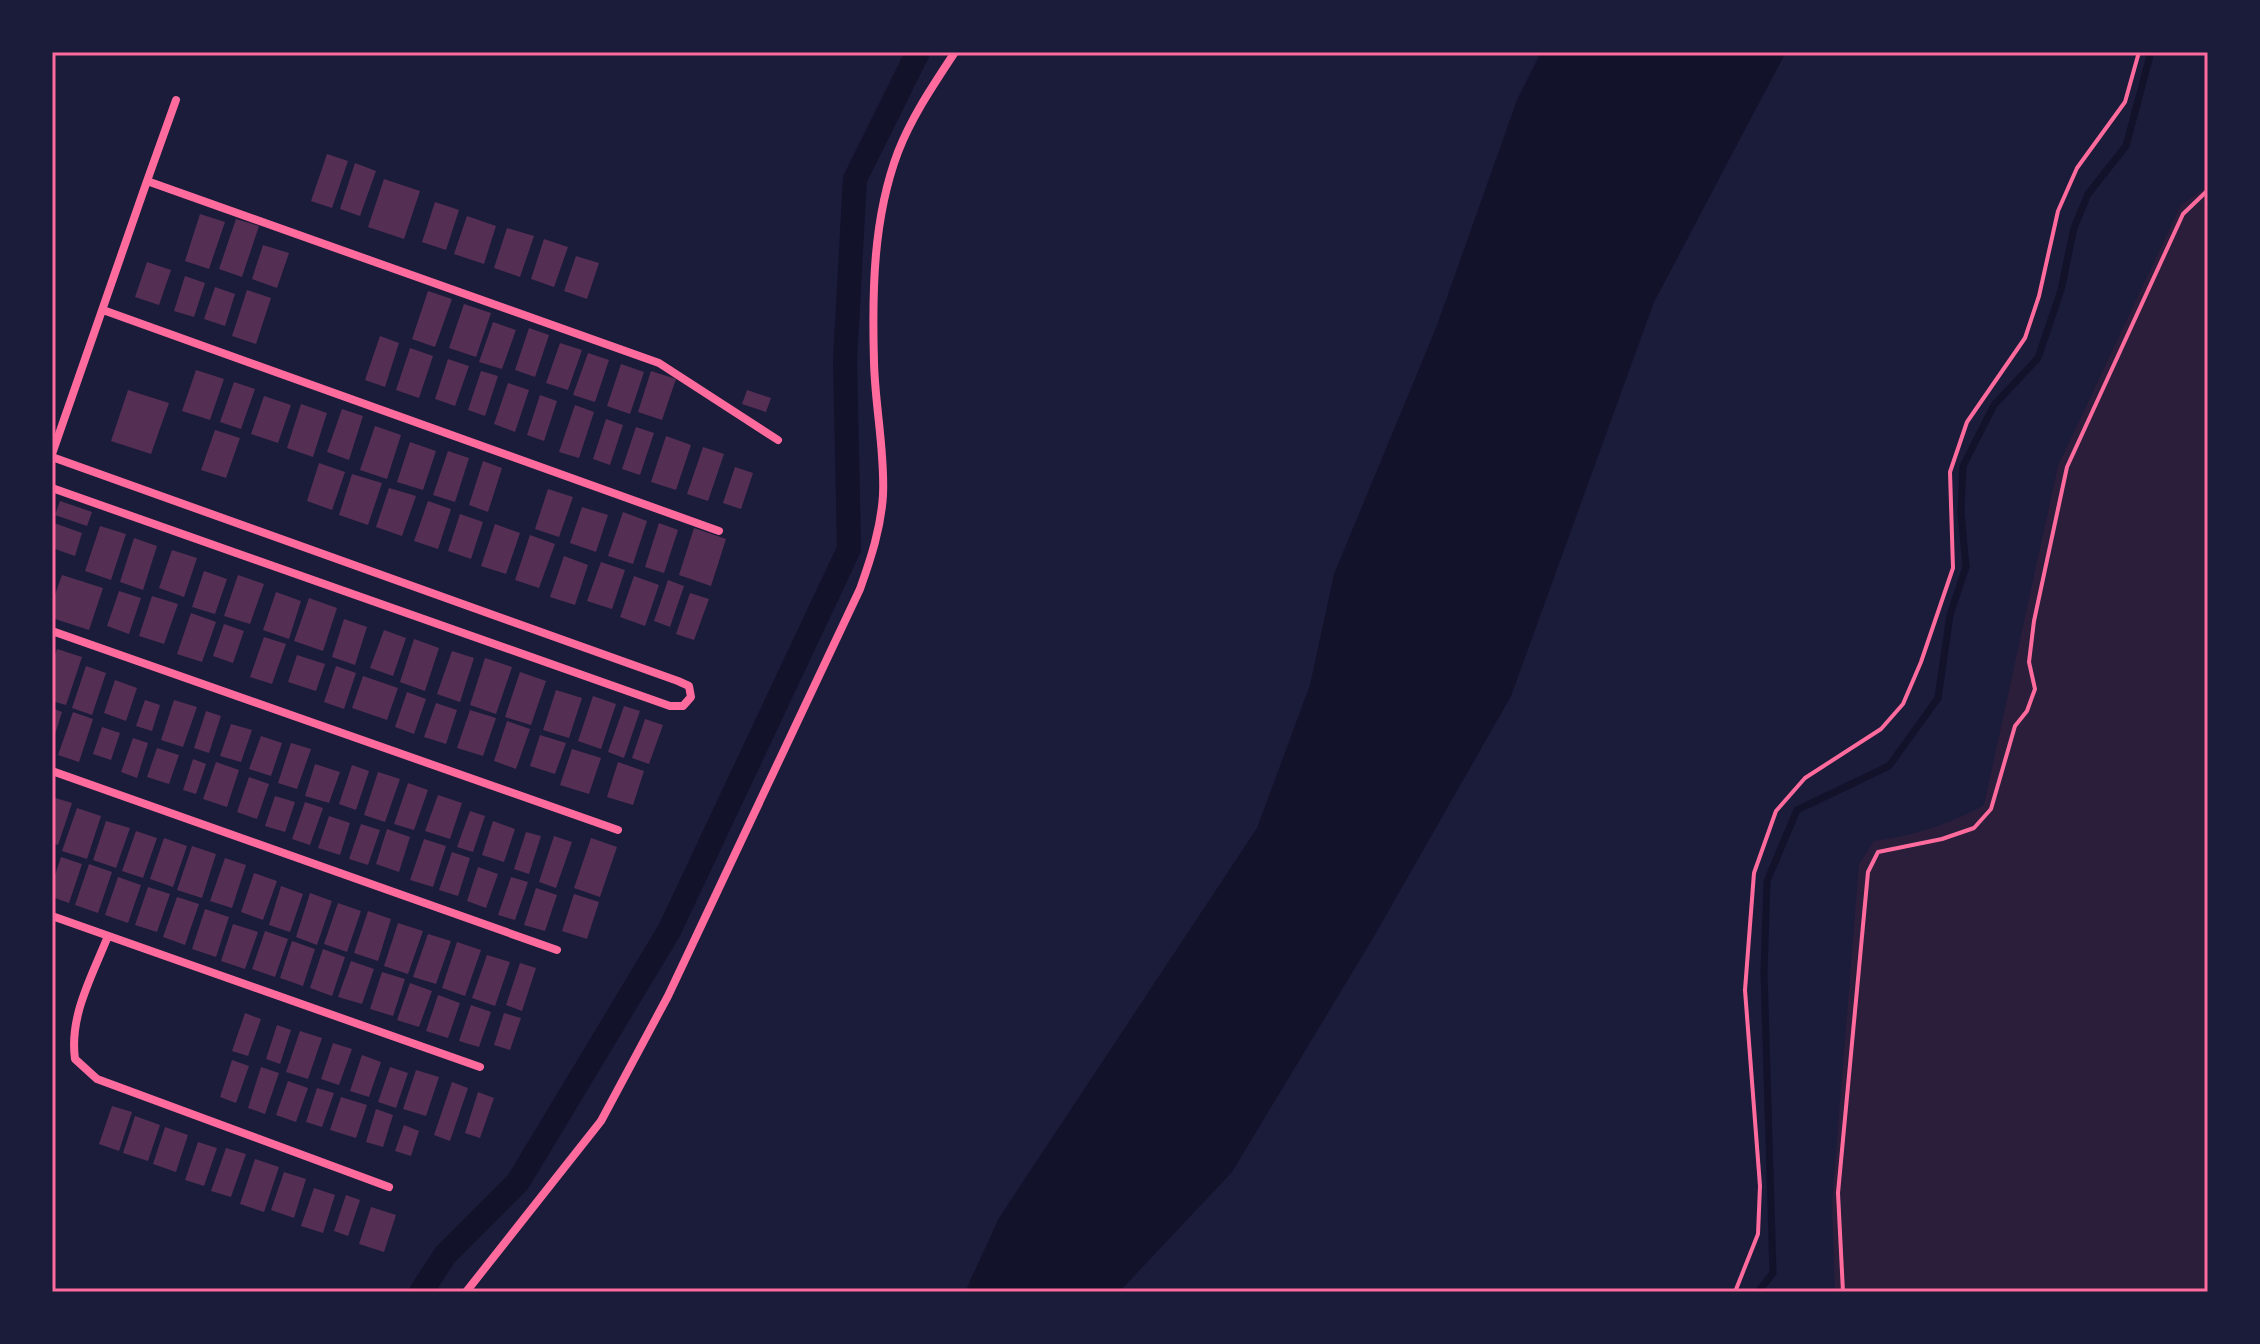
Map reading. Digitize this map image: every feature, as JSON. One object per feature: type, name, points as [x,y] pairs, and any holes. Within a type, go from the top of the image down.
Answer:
[{"type":"street","points":[[466,1292],[601,1121],[668,996],[860,589],[878,528],[883,493],[874,361],[875,250],[884,198],[898,151],[922,103],[955,52]]},
{"type":"street","points":[[52,488],[670,706],[683,706],[691,697],[689,686],[678,681],[52,455],[176,100]]},
{"type":"street","points":[[147,181],[659,363],[778,440]]},
{"type":"street","points":[[103,310],[719,531]]},
{"type":"street","points":[[52,631],[618,830]]},
{"type":"street","points":[[52,771],[557,950]]},
{"type":"street","points":[[52,916],[480,1067]]},
{"type":"street","points":[[108,936],[71,1035],[75,1059],[97,1079],[389,1187]]},
{"type":"path","points":[[1735,1292],[1758,1234],[1760,1186],[1745,990],[1754,873],[1776,811],[1805,778],[1881,729],[1903,704],[1921,662],[1953,568],[1950,472],[1967,422],[2025,338],[2039,296],[2058,211],[2077,168],[2125,102],[2139,52]]},
{"type":"path","points":[[1843,1292],[1838,1193],[1868,872],[1878,852],[1942,839],[1974,828],[1991,809],[2015,726],[2027,711],[2035,689],[2029,662],[2034,621],[2067,467],[2183,214],[2208,190]]},
{"type":"shaded area","points":[[1541,52],[1786,52],[1654,302],[1511,696],[1376,933],[1232,1172],[1119,1292],[965,1292],[999,1218],[1257,828],[1310,685],[1334,574],[1436,328],[1517,100]]},
{"type":"shaded area","points":[[2208,186],[2208,1292],[1835,1292],[1832,1203],[1859,864],[1874,841],[1931,828],[1984,805],[2058,466],[2181,205]]},
{"type":"building","points":[[327,154],[348,161],[332,208],[311,201]]},
{"type":"building","points":[[355,163],[376,171],[360,216],[340,209]]},
{"type":"building","points":[[384,179],[420,191],[404,239],[368,227]]},
{"type":"building","points":[[435,202],[459,210],[446,250],[422,242]]},
{"type":"building","points":[[200,214],[225,222],[209,269],[185,261]]},
{"type":"building","points":[[467,216],[496,226],[484,264],[454,254]]},
{"type":"building","points":[[236,219],[259,226],[242,277],[219,269]]},
{"type":"building","points":[[507,228],[534,236],[520,277],[494,268]]},
{"type":"building","points":[[544,239],[568,247],[554,287],[531,279]]},
{"type":"building","points":[[263,245],[289,253],[277,288],[252,279]]},
{"type":"building","points":[[576,256],[599,263],[587,299],[564,291]]},
{"type":"building","points":[[147,262],[171,270],[159,305],[135,297]]},
{"type":"building","points":[[185,276],[205,283],[194,317],[174,311]]},
{"type":"building","points":[[215,287],[235,294],[225,326],[204,319]]},
{"type":"building","points":[[247,290],[271,298],[256,344],[232,336]]},
{"type":"building","points":[[428,291],[452,299],[435,347],[412,339]]},
{"type":"building","points":[[464,304],[491,313],[476,357],[449,348]]},
{"type":"building","points":[[493,322],[516,330],[502,369],[479,362]]},
{"type":"building","points":[[529,328],[549,335],[535,377],[515,370]]},
{"type":"building","points":[[380,336],[399,343],[385,387],[365,380]]},
{"type":"building","points":[[560,343],[582,350],[568,390],[546,383]]},
{"type":"building","points":[[410,348],[433,356],[419,398],[396,390]]},
{"type":"building","points":[[588,353],[609,360],[595,402],[573,395]]},
{"type":"building","points":[[448,359],[469,366],[455,406],[435,399]]},
{"type":"building","points":[[621,364],[644,372],[630,414],[607,406]]},
{"type":"building","points":[[196,370],[224,379],[210,420],[182,411]]},
{"type":"building","points":[[481,371],[498,376],[485,416],[468,410]]},
{"type":"building","points":[[651,371],[676,379],[662,420],[638,412]]},
{"type":"building","points":[[234,382],[255,389],[241,429],[220,422]]},
{"type":"building","points":[[508,383],[529,390],[515,432],[494,424]]},
{"type":"building","points":[[128,390],[169,403],[151,454],[111,441]]},
{"type":"building","points":[[747,390],[771,398],[766,412],[742,404]]},
{"type":"building","points":[[540,395],[557,401],[544,441],[527,435]]},
{"type":"building","points":[[264,396],[291,405],[278,443],[251,434]]},
{"type":"building","points":[[301,404],[327,413],[313,457],[287,448]]},
{"type":"building","points":[[575,405],[594,412],[579,458],[559,452]]},
{"type":"building","points":[[342,409],[363,416],[349,460],[327,452]]},
{"type":"building","points":[[606,419],[623,425],[610,465],[593,459]]},
{"type":"building","points":[[375,426],[401,435],[387,479],[360,470]]},
{"type":"building","points":[[636,427],[654,433],[640,475],[622,469]]},
{"type":"building","points":[[215,430],[240,438],[226,478],[201,470]]},
{"type":"building","points":[[666,436],[691,445],[676,490],[651,482]]},
{"type":"building","points":[[410,442],[436,451],[423,490],[397,482]]},
{"type":"building","points":[[703,447],[724,454],[708,501],[687,494]]},
{"type":"building","points":[[448,451],[469,458],[455,502],[433,495]]},
{"type":"building","points":[[483,461],[502,468],[488,512],[469,505]]},
{"type":"building","points":[[319,463],[345,472],[332,510],[307,501]]},
{"type":"building","points":[[735,467],[753,473],[741,509],[723,503]]},
{"type":"building","points":[[352,474],[382,483],[368,525],[339,515]]},
{"type":"building","points":[[389,488],[416,496],[402,536],[376,527]]},
{"type":"building","points":[[548,489],[573,497],[559,537],[535,529]]},
{"type":"building","points":[[60,501],[92,512],[87,526],[55,515]]},
{"type":"building","points":[[428,501],[451,509],[438,549],[414,541]]},
{"type":"building","points":[[582,507],[608,515],[596,552],[570,543]]},
{"type":"building","points":[[623,512],[647,521],[633,564],[608,556]]},
{"type":"building","points":[[460,514],[483,522],[471,559],[448,551]]},
{"type":"building","points":[[54,523],[82,533],[75,556],[52,548]]},
{"type":"building","points":[[659,523],[678,530],[664,573],[645,567]]},
{"type":"building","points":[[495,524],[520,533],[506,574],[481,566]]},
{"type":"building","points":[[100,526],[126,534],[111,580],[85,571]]},
{"type":"building","points":[[694,528],[726,539],[711,586],[679,575]]},
{"type":"building","points":[[530,535],[555,544],[539,588],[515,580]]},
{"type":"building","points":[[134,538],[157,546],[143,590],[120,582]]},
{"type":"building","points":[[172,550],[197,558],[184,597],[159,588]]},
{"type":"building","points":[[564,556],[588,565],[575,605],[550,597]]},
{"type":"building","points":[[601,562],[625,570],[612,609],[587,601]]},
{"type":"building","points":[[204,571],[227,579],[215,614],[192,607]]},
{"type":"building","points":[[62,575],[103,588],[89,630],[52,618],[52,603]]},
{"type":"building","points":[[238,575],[264,584],[250,624],[224,616]]},
{"type":"building","points":[[634,576],[659,585],[645,626],[620,617]]},
{"type":"building","points":[[668,580],[684,586],[670,627],[654,621]]},
{"type":"building","points":[[119,591],[141,598],[129,634],[107,626]]},
{"type":"building","points":[[276,592],[301,601],[289,639],[263,630]]},
{"type":"building","points":[[690,593],[709,599],[694,640],[676,634]]},
{"type":"building","points":[[152,596],[178,604],[164,644],[139,636]]},
{"type":"building","points":[[309,598],[337,608],[323,651],[294,641]]},
{"type":"building","points":[[191,613],[216,622],[202,662],[177,654]]},
{"type":"building","points":[[344,619],[367,627],[355,665],[332,657]]},
{"type":"building","points":[[224,624],[244,631],[233,663],[213,656]]},
{"type":"building","points":[[384,630],[406,638],[393,676],[370,668]]},
{"type":"building","points":[[264,637],[286,644],[272,684],[250,677]]},
{"type":"building","points":[[414,639],[439,648],[425,691],[400,682]]},
{"type":"building","points":[[57,649],[82,657],[66,705],[52,701],[52,664]]},
{"type":"building","points":[[452,651],[474,658],[460,702],[437,694]]},
{"type":"building","points":[[297,655],[325,664],[316,691],[288,682]]},
{"type":"building","points":[[485,658],[512,667],[496,714],[470,705]]},
{"type":"building","points":[[86,666],[106,673],[92,715],[72,708]]},
{"type":"building","points":[[336,666],[356,673],[344,709],[324,702]]},
{"type":"building","points":[[520,672],[546,681],[531,725],[505,717]]},
{"type":"building","points":[[363,676],[398,688],[387,720],[352,708]]},
{"type":"building","points":[[115,680],[137,688],[126,721],[104,713]]},
{"type":"building","points":[[556,690],[582,698],[569,738],[543,730]]},
{"type":"building","points":[[407,692],[426,699],[414,734],[395,727]]},
{"type":"building","points":[[593,696],[616,704],[601,749],[578,741]]},
{"type":"building","points":[[145,700],[160,705],[152,731],[136,726]]},
{"type":"building","points":[[174,700],[197,707],[183,747],[161,740]]},
{"type":"building","points":[[436,703],[457,710],[446,744],[424,737]]},
{"type":"building","points":[[624,706],[640,711],[624,758],[608,752]]},
{"type":"building","points":[[52,708],[62,712],[53,741],[52,741]]},
{"type":"building","points":[[470,710],[496,718],[483,756],[457,748]]},
{"type":"building","points":[[206,711],[221,716],[209,753],[194,748]]},
{"type":"building","points":[[73,712],[93,719],[79,762],[58,755]]},
{"type":"building","points":[[645,719],[663,725],[649,764],[632,758]]},
{"type":"building","points":[[507,721],[530,729],[516,769],[494,761]]},
{"type":"building","points":[[231,724],[252,730],[241,762],[220,756]]},
{"type":"building","points":[[102,727],[120,733],[111,760],[93,754]]},
{"type":"building","points":[[540,735],[566,743],[555,774],[530,766]]},
{"type":"building","points":[[261,736],[282,743],[271,776],[249,769]]},
{"type":"building","points":[[133,738],[148,743],[137,778],[121,772]]},
{"type":"building","points":[[291,743],[311,749],[297,789],[278,783]]},
{"type":"building","points":[[157,748],[179,755],[169,784],[147,777]]},
{"type":"building","points":[[572,749],[601,758],[589,794],[560,785]]},
{"type":"building","points":[[193,759],[206,764],[196,794],[183,790]]},
{"type":"building","points":[[216,762],[239,770],[227,807],[203,799]]},
{"type":"building","points":[[618,762],[644,771],[633,805],[607,797]]},
{"type":"building","points":[[315,764],[340,772],[329,803],[305,796]]},
{"type":"building","points":[[352,765],[369,771],[356,810],[339,804]]},
{"type":"building","points":[[378,772],[400,779],[385,822],[364,815]]},
{"type":"building","points":[[249,777],[269,784],[257,819],[237,812]]},
{"type":"building","points":[[408,783],[428,790],[414,830],[394,824]]},
{"type":"building","points":[[438,795],[462,803],[450,839],[425,831]]},
{"type":"building","points":[[275,796],[295,802],[285,832],[265,826]]},
{"type":"building","points":[[52,797],[72,803],[58,845],[52,843]]},
{"type":"building","points":[[305,802],[323,808],[310,845],[292,839]]},
{"type":"building","points":[[77,808],[101,816],[87,859],[62,851]]},
{"type":"building","points":[[470,811],[485,816],[473,852],[457,847]]},
{"type":"building","points":[[329,816],[350,823],[340,855],[318,848]]},
{"type":"building","points":[[106,821],[130,828],[116,868],[93,860]]},
{"type":"building","points":[[493,821],[515,829],[504,862],[482,855]]},
{"type":"building","points":[[361,824],[380,830],[368,865],[349,859]]},
{"type":"building","points":[[387,829],[410,837],[399,872],[376,864]]},
{"type":"building","points":[[136,831],[157,838],[143,878],[122,871]]},
{"type":"building","points":[[526,832],[541,836],[529,874],[514,869]]},
{"type":"building","points":[[554,836],[572,842],[556,888],[539,882]]},
{"type":"building","points":[[164,838],[187,846],[173,887],[150,879]]},
{"type":"building","points":[[591,838],[617,847],[600,897],[574,888]]},
{"type":"building","points":[[424,839],[446,846],[433,887],[410,880]]},
{"type":"building","points":[[192,846],[216,854],[202,898],[177,890]]},
{"type":"building","points":[[452,852],[470,858],[458,896],[439,890]]},
{"type":"building","points":[[61,857],[82,864],[69,903],[52,897],[52,884]]},
{"type":"building","points":[[225,858],[246,865],[232,908],[210,901]]},
{"type":"building","points":[[89,864],[112,872],[98,913],[75,905]]},
{"type":"building","points":[[478,867],[498,874],[486,908],[467,901]]},
{"type":"building","points":[[254,873],[277,881],[263,920],[241,912]]},
{"type":"building","points":[[118,877],[141,885],[128,923],[105,915]]},
{"type":"building","points":[[511,877],[528,882],[515,920],[498,915]]},
{"type":"building","points":[[281,886],[303,894],[290,932],[269,925]]},
{"type":"building","points":[[148,887],[170,894],[157,932],[135,925]]},
{"type":"building","points":[[536,888],[557,895],[545,931],[524,925]]},
{"type":"building","points":[[310,893],[332,901],[317,945],[296,937]]},
{"type":"building","points":[[574,894],[599,902],[587,939],[562,931]]},
{"type":"building","points":[[177,897],[199,904],[185,945],[163,937]]},
{"type":"building","points":[[338,903],[361,911],[347,952],[324,944]]},
{"type":"building","points":[[205,909],[229,917],[216,957],[192,949]]},
{"type":"building","points":[[368,911],[391,919],[378,961],[354,953]]},
{"type":"building","points":[[398,923],[423,931],[408,974],[384,966]]},
{"type":"building","points":[[233,924],[258,932],[245,969],[221,961]]},
{"type":"building","points":[[265,931],[288,939],[275,977],[252,969]]},
{"type":"building","points":[[428,934],[451,941],[436,984],[413,977]]},
{"type":"building","points":[[292,941],[315,949],[303,986],[280,978]]},
{"type":"building","points":[[457,942],[481,950],[465,996],[442,988]]},
{"type":"building","points":[[323,949],[345,957],[332,996],[310,988]]},
{"type":"building","points":[[487,955],[510,962],[495,1006],[472,998]]},
{"type":"building","points":[[351,961],[374,969],[362,1004],[338,997]]},
{"type":"building","points":[[520,963],[536,968],[522,1011],[506,1005]]},
{"type":"building","points":[[382,972],[405,979],[393,1016],[370,1009]]},
{"type":"building","points":[[410,983],[432,991],[419,1027],[397,1020]]},
{"type":"building","points":[[438,995],[460,1003],[448,1038],[426,1031]]},
{"type":"building","points":[[471,1005],[491,1012],[479,1047],[459,1041]]},
{"type":"building","points":[[245,1013],[261,1019],[248,1056],[232,1051]]},
{"type":"building","points":[[504,1013],[521,1018],[510,1050],[494,1045]]},
{"type":"building","points":[[277,1025],[291,1030],[280,1064],[266,1059]]},
{"type":"building","points":[[300,1031],[322,1038],[308,1079],[286,1072]]},
{"type":"building","points":[[333,1043],[352,1049],[339,1085],[321,1079]]},
{"type":"building","points":[[362,1055],[381,1062],[369,1097],[350,1091]]},
{"type":"building","points":[[232,1060],[249,1066],[236,1103],[220,1097]]},
{"type":"building","points":[[261,1067],[279,1073],[265,1114],[248,1108]]},
{"type":"building","points":[[390,1067],[408,1073],[396,1108],[378,1102]]},
{"type":"building","points":[[416,1070],[439,1077],[426,1116],[403,1109]]},
{"type":"building","points":[[288,1081],[308,1088],[296,1122],[276,1115]]},
{"type":"building","points":[[452,1082],[468,1088],[450,1141],[434,1135]]},
{"type":"building","points":[[317,1088],[334,1093],[322,1127],[306,1122]]},
{"type":"building","points":[[478,1092],[494,1098],[480,1138],[465,1133]]},
{"type":"building","points":[[341,1097],[367,1105],[356,1138],[330,1130]]},
{"type":"building","points":[[112,1106],[132,1112],[119,1151],[99,1144]]},
{"type":"building","points":[[376,1109],[393,1115],[383,1147],[366,1142]]},
{"type":"building","points":[[135,1116],[160,1125],[148,1161],[123,1153]]},
{"type":"building","points":[[404,1125],[419,1131],[411,1156],[395,1151]]},
{"type":"building","points":[[165,1127],[188,1135],[176,1172],[153,1164]]},
{"type":"building","points":[[198,1142],[217,1148],[204,1186],[185,1180]]},
{"type":"building","points":[[226,1148],[246,1154],[231,1197],[211,1191]]},
{"type":"building","points":[[255,1159],[279,1167],[264,1212],[240,1204]]},
{"type":"building","points":[[284,1172],[306,1179],[294,1218],[271,1210]]},
{"type":"building","points":[[314,1188],[335,1195],[323,1233],[301,1226]]},
{"type":"building","points":[[346,1195],[360,1200],[348,1236],[334,1231]]},
{"type":"building","points":[[371,1207],[396,1215],[384,1252],[359,1244]]},
{"type":"waterway","points":[[421,1292],[445,1255],[518,1182],[669,931],[849,549],[845,360],[855,179],[918,52]]},
{"type":"waterway","points":[[1758,1292],[1773,1273],[1764,972],[1767,881],[1797,810],[1889,766],[1938,698],[1950,615],[1966,567],[1961,512],[1963,466],[1994,405],[2038,358],[2061,290],[2074,228],[2088,194],[2126,146],[2151,52]]}]
